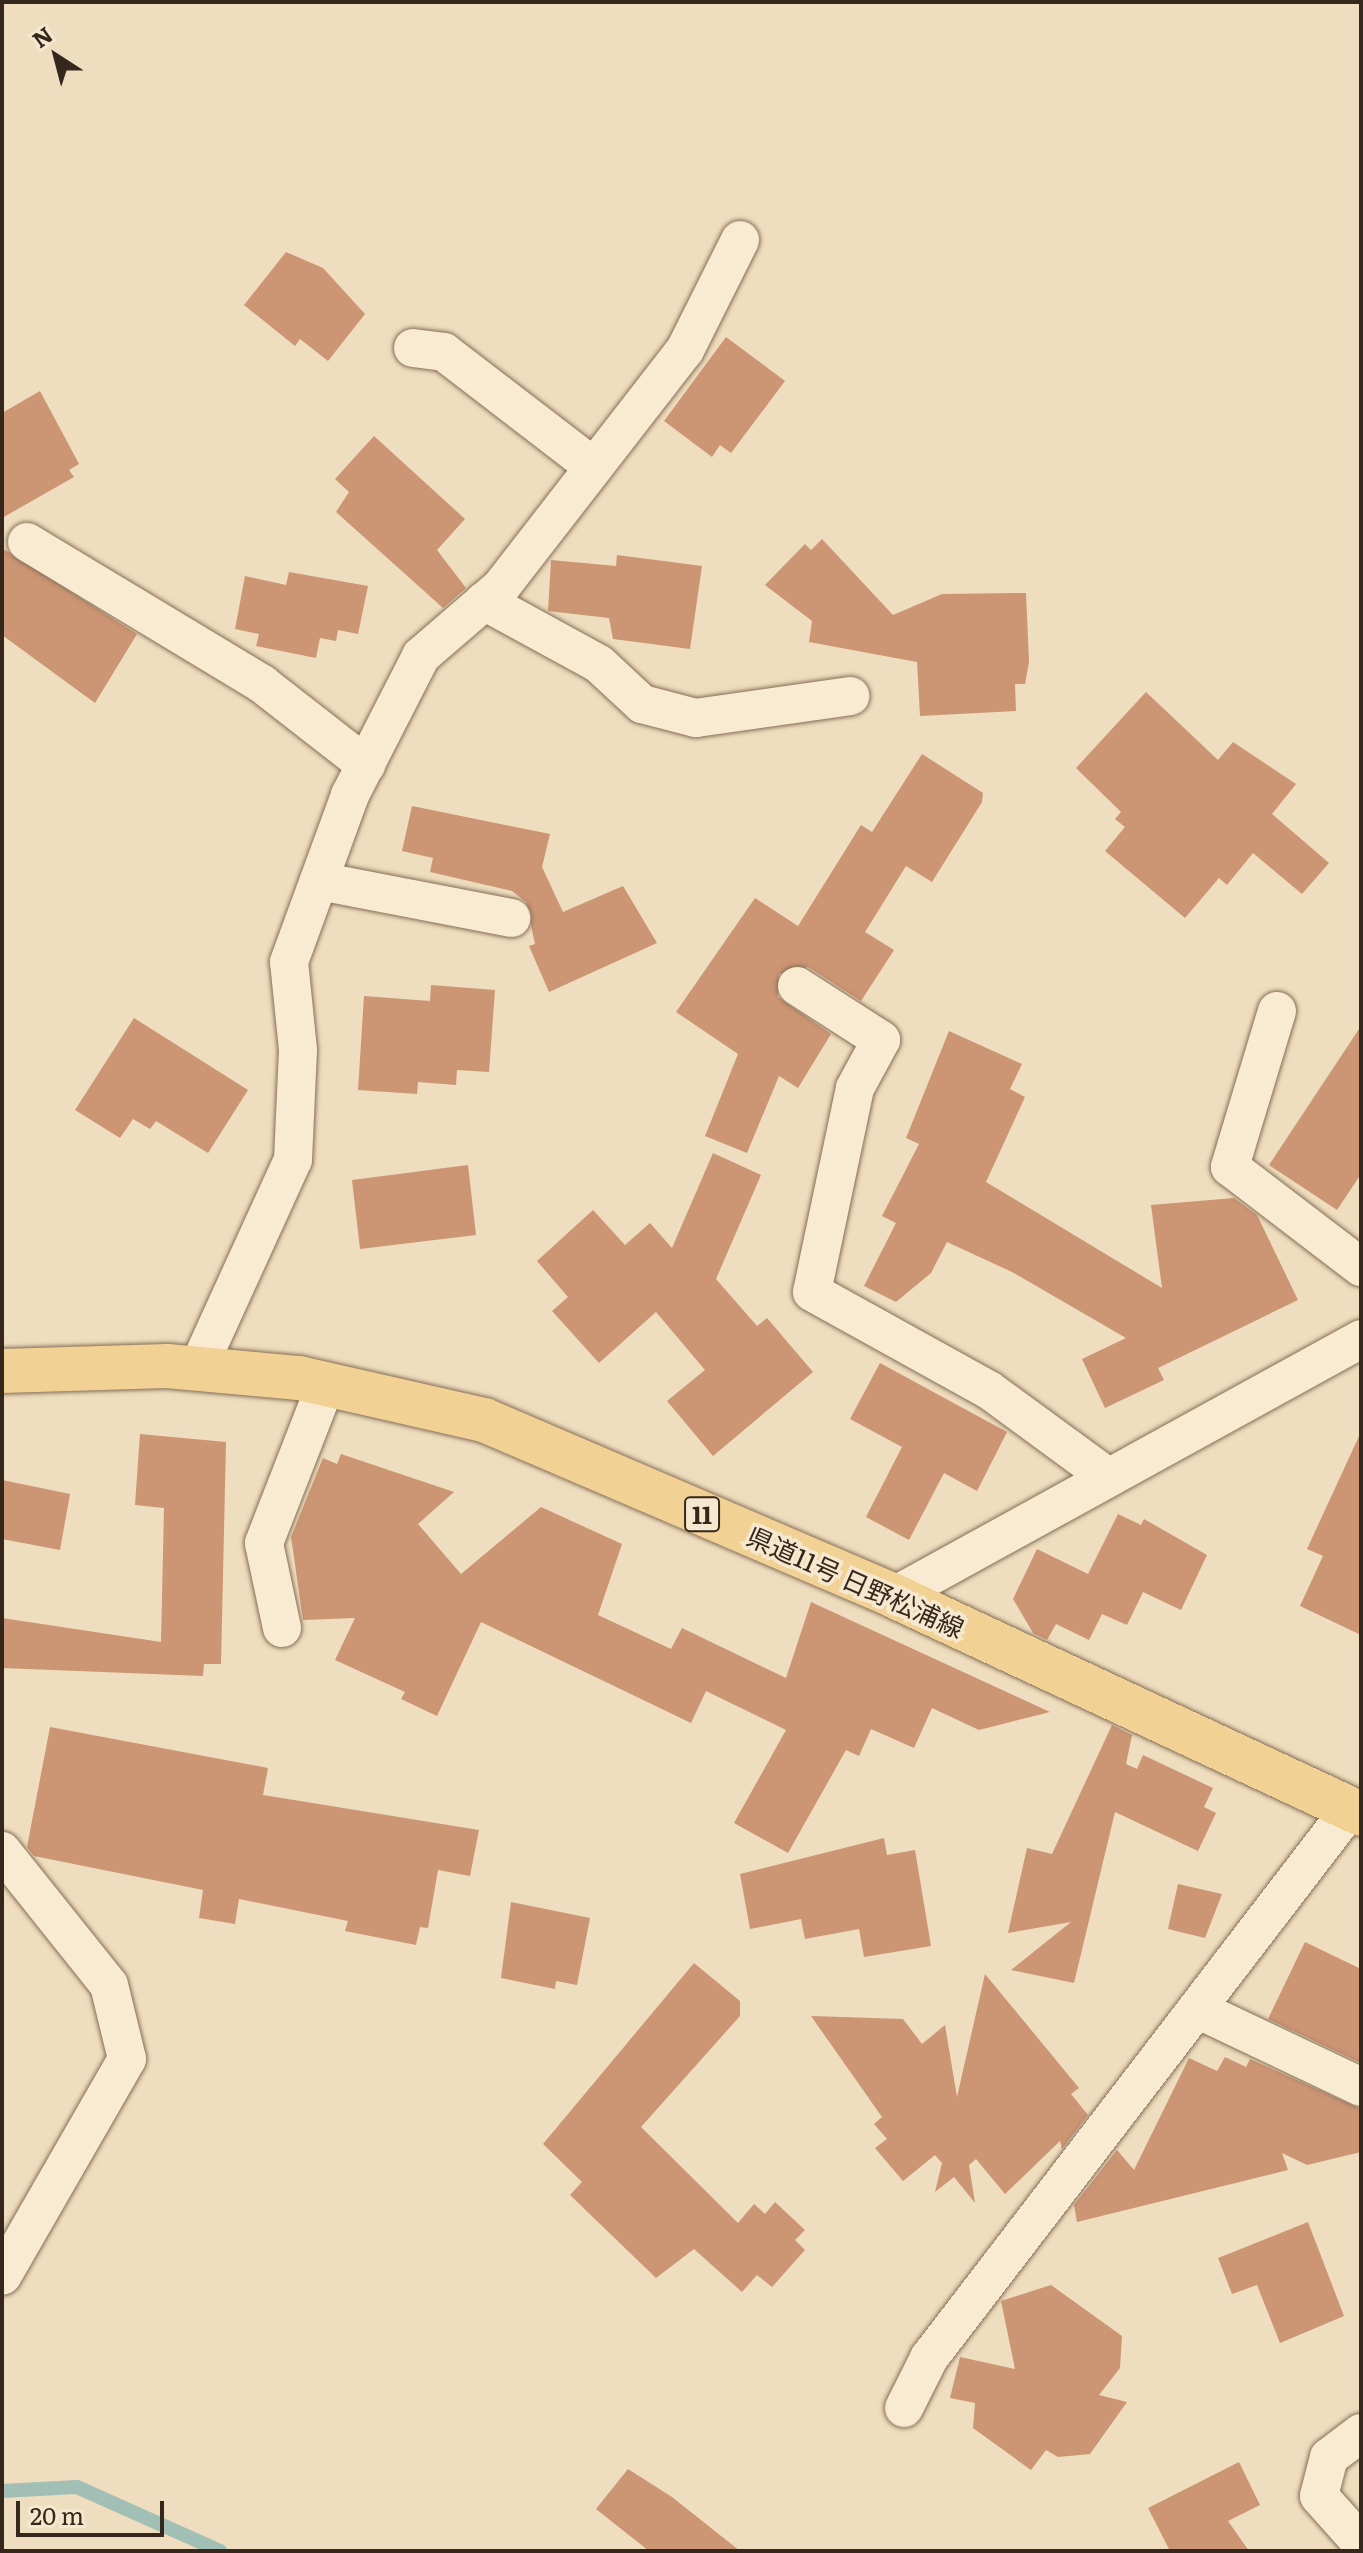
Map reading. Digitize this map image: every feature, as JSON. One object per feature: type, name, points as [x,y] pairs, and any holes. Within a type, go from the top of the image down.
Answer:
[{"type":"main road","name":"県道11号 日野松浦線","points":[[2,1371],[198,1368],[326,1384],[484,1420],[894,1596],[1356,1812]]},
{"type":"street","points":[[198,1368],[293,1160],[298,1050],[289,962],[366,765],[421,656],[484,601],[685,350],[740,240]]},
{"type":"street","points":[[413,348],[444,352],[594,467]]},
{"type":"street","points":[[27,542],[262,684],[366,765]]},
{"type":"street","points":[[484,601],[599,664],[642,704],[696,718],[850,696]]},
{"type":"street","points":[[319,881],[511,918]]},
{"type":"street","points":[[797,986],[881,1040],[855,1088],[812,1292],[989,1390],[1108,1477]]},
{"type":"street","points":[[1277,1011],[1230,1167],[1361,1267]]},
{"type":"street","points":[[894,1596],[1361,1339]]},
{"type":"street","points":[[282,1628],[264,1543],[326,1384]]},
{"type":"street","points":[[904,2408],[929,2358],[1197,2009],[1356,1812]]},
{"type":"street","points":[[2,1851],[109,1985],[127,2059],[2,2276]]},
{"type":"street","points":[[1197,2009],[1361,2087]]},
{"type":"street","points":[[1361,2433],[1329,2457],[1319,2496],[1361,2543]]},
{"type":"building","points":[[286,252],[323,268],[365,314],[328,361],[300,339],[295,346],[244,305]]},
{"type":"building","points":[[726,337],[785,381],[731,453],[720,445],[712,457],[664,421]]},
{"type":"building","points":[[40,391],[79,464],[69,470],[74,477],[2,518],[2,413]]},
{"type":"building","points":[[374,436],[465,519],[437,550],[466,588],[443,608],[336,512],[349,492],[335,479]]},
{"type":"building","points":[[822,539],[893,615],[942,594],[1026,593],[1029,662],[1025,684],[1015,684],[1016,711],[920,716],[917,662],[809,642],[812,621],[765,585],[805,544],[811,550]]},
{"type":"building","points":[[2,548],[137,634],[95,703],[2,635]]},
{"type":"building","points":[[617,555],[702,566],[690,649],[613,639],[609,618],[548,611],[551,560],[616,566]]},
{"type":"building","points":[[289,572],[368,586],[358,634],[338,630],[336,641],[320,638],[316,658],[256,646],[259,634],[235,629],[245,576],[286,585]]},
{"type":"building","points":[[1146,692],[1218,760],[1233,742],[1296,784],[1272,814],[1329,863],[1302,894],[1253,853],[1227,885],[1219,878],[1185,918],[1105,851],[1125,827],[1115,819],[1121,812],[1076,768]]},
{"type":"building","points":[[922,754],[983,793],[982,802],[932,882],[906,866],[865,932],[894,950],[861,1001],[808,967],[779,974],[778,997],[831,1034],[798,1088],[779,1076],[747,1153],[705,1136],[738,1054],[676,1012],[755,898],[798,926],[861,825],[872,832]]},
{"type":"building","points":[[412,806],[550,834],[542,867],[563,912],[623,886],[657,943],[549,992],[529,946],[535,944],[526,902],[512,891],[430,872],[433,858],[402,851]]},
{"type":"building","points":[[431,985],[495,990],[489,1072],[457,1070],[456,1085],[418,1082],[417,1094],[358,1090],[364,996],[430,1001]]},
{"type":"building","points":[[134,1018],[248,1090],[208,1153],[156,1121],[150,1129],[133,1119],[120,1138],[75,1110]]},
{"type":"building","points":[[1361,1026],[1361,1174],[1337,1210],[1269,1165]]},
{"type":"building","points":[[949,1031],[1022,1064],[1010,1089],[1025,1097],[986,1182],[1162,1288],[1151,1205],[1234,1198],[1257,1215],[1298,1300],[1158,1368],[1164,1380],[1105,1408],[1082,1359],[1126,1338],[1012,1272],[947,1242],[931,1273],[896,1302],[864,1286],[896,1223],[882,1216],[919,1144],[906,1138]]},
{"type":"building","points":[[713,1153],[761,1175],[716,1279],[757,1326],[767,1318],[813,1372],[713,1456],[667,1401],[705,1370],[656,1312],[599,1363],[552,1311],[568,1297],[537,1261],[593,1210],[625,1245],[650,1223],[672,1248]]},
{"type":"building","points":[[468,1165],[476,1235],[360,1249],[352,1180]]},
{"type":"building","points":[[880,1363],[1007,1432],[977,1491],[944,1473],[909,1540],[866,1517],[902,1447],[850,1419]]},
{"type":"building","points":[[1361,1432],[1361,1635],[1300,1606],[1323,1556],[1307,1549]]},
{"type":"building","points":[[140,1434],[226,1442],[221,1664],[204,1664],[203,1676],[2,1668],[2,1618],[161,1642],[164,1508],[135,1505]]},
{"type":"building","points":[[341,1454],[454,1492],[418,1524],[461,1574],[541,1507],[622,1544],[598,1615],[671,1649],[682,1628],[786,1678],[811,1602],[1050,1712],[979,1730],[932,1708],[914,1748],[871,1729],[859,1756],[846,1750],[788,1853],[734,1823],[786,1730],[706,1691],[691,1723],[481,1622],[437,1716],[401,1699],[405,1692],[335,1660],[355,1618],[303,1620],[291,1537],[323,1458],[337,1464]]},
{"type":"building","points":[[2,1480],[70,1494],[60,1550],[2,1539]]},
{"type":"building","points":[[1118,1514],[1141,1525],[1144,1519],[1207,1555],[1181,1610],[1143,1592],[1127,1625],[1102,1614],[1089,1640],[1056,1624],[1047,1640],[1033,1633],[1013,1599],[1037,1549],[1088,1574]]},
{"type":"building","points":[[1112,1725],[1132,1735],[1126,1764],[1137,1769],[1143,1755],[1213,1788],[1204,1807],[1216,1813],[1198,1851],[1115,1812],[1074,1983],[1011,1970],[1071,1922],[1008,1933],[1027,1848],[1052,1854]]},
{"type":"building","points":[[50,1727],[268,1768],[263,1795],[479,1830],[470,1876],[438,1870],[428,1928],[420,1927],[416,1945],[345,1931],[348,1921],[239,1899],[235,1924],[199,1918],[203,1890],[34,1856],[27,1847]]},
{"type":"building","points":[[884,1838],[887,1855],[915,1850],[931,1946],[864,1957],[859,1929],[805,1939],[801,1919],[750,1929],[740,1874]]},
{"type":"building","points":[[1178,1884],[1222,1894],[1205,1938],[1168,1929]]},
{"type":"building","points":[[511,1902],[590,1918],[577,1985],[556,1981],[555,1989],[501,1978]]},
{"type":"building","points":[[1305,1942],[1361,1969],[1361,2063],[1268,2019]]},
{"type":"building","points":[[694,1963],[740,2001],[740,2016],[641,2127],[738,2223],[754,2204],[765,2214],[775,2202],[805,2230],[795,2240],[805,2250],[772,2287],[757,2275],[742,2292],[694,2249],[656,2278],[570,2195],[582,2182],[543,2144]]},
{"type":"building","points":[[985,1974],[1079,2088],[1071,2094],[1088,2115],[1062,2149],[1060,2141],[1005,2194],[976,2159],[969,2165],[975,2203],[954,2177],[935,2192],[942,2163],[935,2155],[903,2181],[875,2148],[887,2139],[874,2124],[882,2117],[811,2016],[903,2019],[922,2044],[945,2025],[957,2097]]},
{"type":"building","points":[[1225,2057],[1246,2067],[1250,2059],[1361,2109],[1361,2152],[1307,2165],[1282,2153],[1288,2170],[1077,2222],[1074,2205],[1117,2150],[1134,2170],[1189,2058],[1217,2071]]},
{"type":"building","points":[[1308,2222],[1344,2316],[1280,2343],[1257,2285],[1232,2294],[1218,2258]]},
{"type":"building","points":[[1051,2285],[1122,2336],[1120,2368],[1099,2395],[1127,2402],[1090,2454],[1058,2457],[1046,2450],[1031,2470],[973,2428],[975,2403],[950,2398],[960,2357],[1015,2369],[1001,2301]]},
{"type":"building","points":[[1239,2462],[1260,2505],[1228,2521],[1249,2551],[1170,2551],[1148,2508]]},
{"type":"building","points":[[628,2469],[672,2497],[740,2551],[649,2551],[596,2509]]},
{"type":"waterway","points":[[2,2491],[77,2487],[220,2551]]}]
